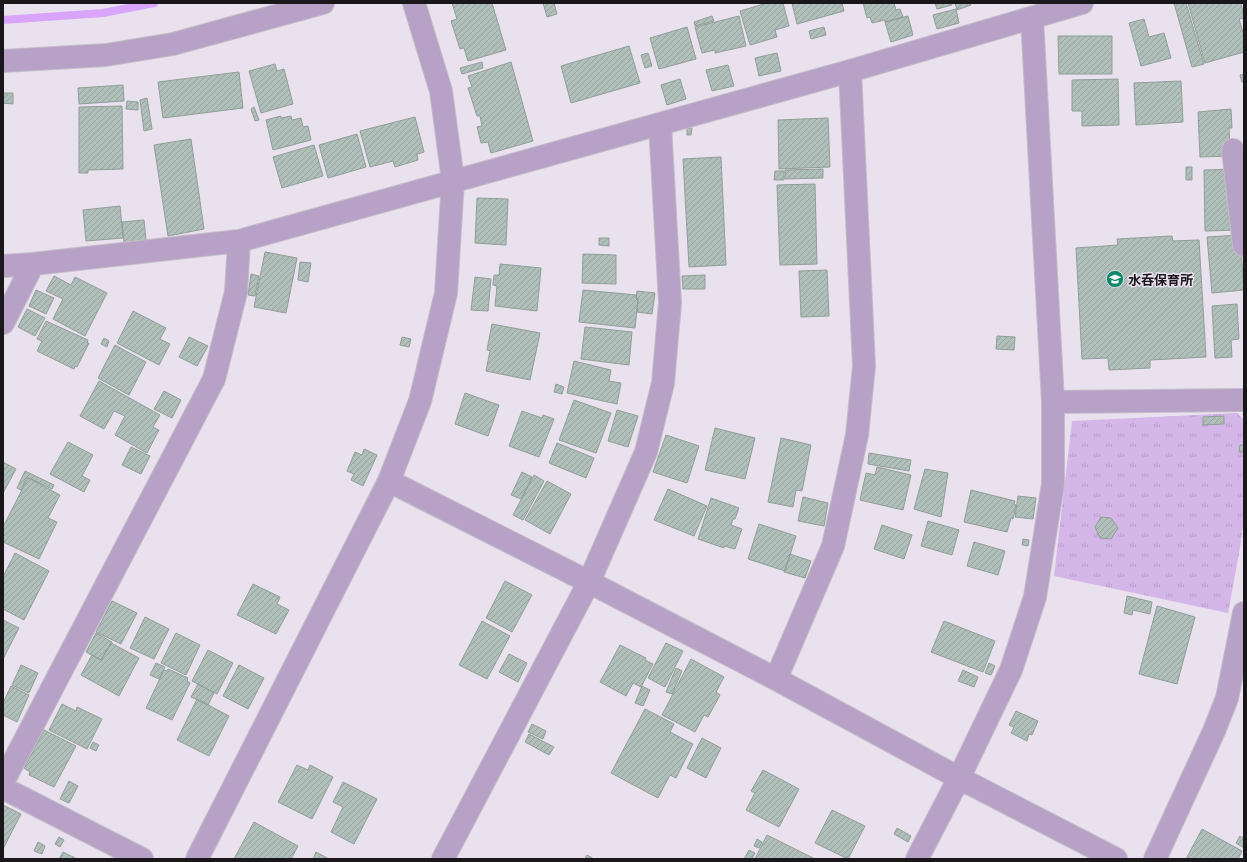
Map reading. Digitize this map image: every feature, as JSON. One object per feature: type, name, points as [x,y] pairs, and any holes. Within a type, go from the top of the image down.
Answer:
[{"type":"street","points":[[3,61],[106,55],[173,44],[323,3]]},
{"type":"street","points":[[197,859],[389,481],[420,401],[446,293],[453,180],[441,91],[414,3]]},
{"type":"street","points":[[3,266],[239,241],[453,180],[850,71],[1082,3]]},
{"type":"street","points":[[917,859],[959,778],[1011,670],[1035,597],[1053,484],[1053,402],[1032,18]]},
{"type":"street","points":[[776,679],[833,546],[857,435],[864,366],[850,71]]},
{"type":"street","points":[[443,859],[589,582],[646,452],[663,383],[670,303],[660,124]]},
{"type":"street","points":[[1233,150],[1244,245]]},
{"type":"street","points":[[3,782],[214,379],[236,292],[239,241]]},
{"type":"street","points":[[3,323],[33,264]]},
{"type":"street","points":[[1053,402],[1244,400]]},
{"type":"street","points":[[389,481],[776,679],[959,778],[1116,859]]},
{"type":"street","points":[[1155,859],[1214,732],[1236,701],[1244,614]]},
{"type":"street","points":[[3,788],[142,859]]},
{"type":"green space","points":[[1237,413],[1244,420],[1244,519],[1228,613],[1054,576],[1072,421]]},
{"type":"building","points":[[452,3],[492,3],[506,50],[468,61],[464,48],[460,49],[451,21],[457,19]]},
{"type":"building","points":[[543,3],[554,3],[557,14],[547,17]]},
{"type":"building","points":[[767,3],[783,3],[789,26],[775,30],[777,37],[750,45],[740,11]]},
{"type":"building","points":[[792,3],[842,3],[844,11],[797,24]]},
{"type":"building","points":[[863,3],[894,3],[896,10],[900,9],[903,17],[885,22],[885,20],[872,23],[870,17],[867,18]]},
{"type":"building","points":[[935,3],[951,3],[952,5],[937,9]]},
{"type":"building","points":[[955,3],[970,3],[971,5],[957,10]]},
{"type":"building","points":[[1174,3],[1186,3],[1204,64],[1192,67]]},
{"type":"building","points":[[1188,3],[1241,3],[1244,18],[1239,19],[1244,36],[1244,52],[1205,63]]},
{"type":"building","points":[[956,9],[959,23],[937,29],[933,15]]},
{"type":"building","points":[[712,16],[714,21],[695,26],[694,22]]},
{"type":"building","points":[[739,16],[746,46],[715,53],[715,50],[702,53],[695,27]]},
{"type":"building","points":[[908,16],[913,35],[891,42],[885,22]]},
{"type":"building","points":[[1144,19],[1149,37],[1164,33],[1171,58],[1141,66],[1129,23]]},
{"type":"building","points":[[687,27],[696,59],[659,69],[650,38]]},
{"type":"building","points":[[824,27],[826,35],[811,39],[809,31]]},
{"type":"building","points":[[1058,36],[1112,36],[1112,74],[1059,74]]},
{"type":"building","points":[[629,46],[640,83],[571,103],[561,66]]},
{"type":"building","points":[[648,53],[652,66],[645,68],[641,55]]},
{"type":"building","points":[[777,53],[781,71],[759,76],[755,58]]},
{"type":"building","points":[[482,62],[483,68],[462,74],[460,68]]},
{"type":"building","points":[[511,62],[533,141],[491,153],[488,142],[481,143],[477,127],[482,126],[480,116],[477,116],[468,88],[472,87],[468,76]]},
{"type":"building","points":[[275,64],[277,71],[284,69],[293,104],[261,113],[249,71]]},
{"type":"building","points":[[728,65],[734,86],[712,91],[706,70]]},
{"type":"building","points":[[239,72],[243,108],[163,118],[158,82]]},
{"type":"building","points":[[1244,74],[1244,82],[1242,82],[1240,75]]},
{"type":"building","points":[[680,79],[686,99],[667,105],[661,85]]},
{"type":"building","points":[[1118,79],[1119,125],[1082,126],[1082,111],[1072,111],[1072,80]]},
{"type":"building","points":[[1181,81],[1183,122],[1136,125],[1134,83]]},
{"type":"building","points":[[123,85],[124,101],[79,104],[78,88]]},
{"type":"building","points":[[3,93],[13,93],[13,104],[3,103]]},
{"type":"building","points":[[147,98],[152,129],[144,131],[140,100]]},
{"type":"building","points":[[127,101],[138,102],[138,110],[126,109]]},
{"type":"building","points":[[122,106],[123,169],[88,170],[88,173],[79,173],[79,107]]},
{"type":"building","points":[[254,107],[259,120],[255,121],[251,109]]},
{"type":"building","points":[[1231,109],[1232,128],[1229,128],[1230,156],[1200,157],[1198,112]]},
{"type":"building","points":[[281,116],[281,118],[291,116],[292,120],[301,118],[303,127],[308,126],[311,140],[273,150],[266,120]]},
{"type":"building","points":[[415,117],[424,152],[417,154],[418,160],[395,167],[393,161],[370,167],[360,131]]},
{"type":"building","points":[[828,118],[830,167],[779,169],[778,120]]},
{"type":"building","points":[[687,128],[692,128],[691,135],[687,135]]},
{"type":"building","points":[[357,134],[366,167],[328,178],[319,145]]},
{"type":"building","points":[[191,139],[204,229],[168,236],[154,145]]},
{"type":"building","points":[[314,145],[323,176],[282,188],[273,157]]},
{"type":"building","points":[[721,157],[726,265],[689,267],[683,159]]},
{"type":"building","points":[[1186,167],[1192,167],[1192,180],[1186,180]]},
{"type":"building","points":[[823,169],[823,178],[785,179],[785,170]]},
{"type":"building","points":[[1238,169],[1239,230],[1205,231],[1204,170]]},
{"type":"building","points":[[775,171],[784,171],[784,180],[774,180]]},
{"type":"building","points":[[815,184],[817,264],[780,265],[777,185]]},
{"type":"building","points":[[477,198],[508,199],[506,245],[475,243]]},
{"type":"building","points":[[120,206],[123,238],[86,241],[83,210]]},
{"type":"building","points":[[144,220],[146,240],[124,243],[122,222]]},
{"type":"building","points":[[1240,235],[1244,290],[1212,293],[1207,237]]},
{"type":"building","points":[[1172,236],[1173,241],[1199,240],[1206,357],[1150,360],[1150,368],[1109,370],[1108,358],[1082,359],[1076,248],[1118,245],[1117,239]]},
{"type":"building","points":[[599,238],[609,238],[609,246],[599,245]]},
{"type":"building","points":[[265,252],[297,258],[286,313],[254,307]]},
{"type":"building","points":[[583,254],[616,255],[616,284],[582,283]]},
{"type":"building","points":[[300,262],[311,263],[308,282],[298,280]]},
{"type":"building","points":[[500,264],[541,268],[537,311],[495,306],[497,286],[493,285],[494,275],[499,275]]},
{"type":"building","points":[[827,270],[829,316],[801,317],[799,271]]},
{"type":"building","points":[[251,274],[259,276],[255,296],[248,295]]},
{"type":"building","points":[[705,275],[705,289],[683,289],[682,276]]},
{"type":"building","points":[[54,276],[71,285],[75,277],[107,293],[85,336],[53,319],[63,299],[46,291]]},
{"type":"building","points":[[475,277],[491,279],[488,311],[471,310]]},
{"type":"building","points":[[36,290],[54,298],[46,314],[29,306]]},
{"type":"building","points":[[583,290],[636,295],[636,298],[638,299],[635,328],[579,322]]},
{"type":"building","points":[[637,291],[655,293],[652,314],[637,312]]},
{"type":"building","points":[[1237,304],[1239,339],[1231,340],[1232,357],[1215,358],[1212,306]]},
{"type":"building","points":[[27,309],[45,318],[35,336],[18,327]]},
{"type":"building","points":[[133,311],[166,328],[160,339],[170,344],[159,365],[117,343]]},
{"type":"building","points":[[46,321],[88,340],[87,343],[89,343],[77,367],[75,366],[74,369],[37,351],[42,341],[37,339]]},
{"type":"building","points":[[492,324],[540,333],[530,380],[486,371],[490,351],[487,350]]},
{"type":"building","points":[[585,327],[632,332],[629,365],[581,359]]},
{"type":"building","points":[[997,336],[1015,337],[1014,350],[996,349]]},
{"type":"building","points":[[189,337],[208,346],[197,366],[179,357]]},
{"type":"building","points":[[402,337],[411,339],[409,347],[400,345]]},
{"type":"building","points":[[104,338],[109,341],[107,347],[101,344]]},
{"type":"building","points":[[115,345],[146,362],[129,395],[98,378]]},
{"type":"building","points":[[574,361],[611,370],[609,381],[621,383],[617,404],[567,393]]},
{"type":"building","points":[[99,381],[160,415],[153,427],[159,430],[147,453],[115,435],[125,416],[114,411],[104,429],[80,416]]},
{"type":"building","points":[[556,384],[564,387],[562,394],[554,392]]},
{"type":"building","points":[[164,391],[181,400],[172,418],[154,409]]},
{"type":"building","points":[[465,393],[499,405],[488,436],[455,424]]},
{"type":"building","points":[[574,400],[611,413],[596,453],[559,440]]},
{"type":"building","points":[[617,410],[638,416],[628,447],[608,441]]},
{"type":"building","points":[[522,411],[542,418],[543,415],[554,419],[539,457],[509,446]]},
{"type":"building","points":[[1224,416],[1224,424],[1203,425],[1203,417]]},
{"type":"building","points":[[715,428],[755,438],[745,479],[705,470]]},
{"type":"building","points":[[666,435],[699,446],[687,483],[653,472]]},
{"type":"building","points":[[781,438],[811,445],[802,491],[796,490],[793,507],[768,502]]},
{"type":"building","points":[[68,442],[93,455],[82,476],[90,480],[84,492],[50,474]]},
{"type":"building","points":[[557,443],[594,458],[586,478],[549,463]]},
{"type":"building","points":[[1240,445],[1244,445],[1244,452],[1239,452]]},
{"type":"building","points":[[131,447],[150,456],[141,474],[122,465]]},
{"type":"building","points":[[364,449],[377,455],[363,486],[351,480],[354,474],[347,471],[355,452],[362,455]]},
{"type":"building","points":[[869,453],[911,460],[909,471],[868,464]]},
{"type":"building","points":[[3,462],[16,469],[3,493]]},
{"type":"building","points":[[877,467],[911,475],[903,510],[860,500],[866,473],[875,475]]},
{"type":"building","points":[[925,469],[948,473],[941,517],[914,509]]},
{"type":"building","points":[[25,471],[54,485],[52,489],[27,477],[21,490],[17,488]]},
{"type":"building","points":[[522,472],[532,477],[521,499],[511,495]]},
{"type":"building","points":[[534,475],[544,481],[523,520],[513,515]]},
{"type":"building","points":[[28,478],[60,495],[48,518],[57,522],[39,559],[3,542],[3,527]]},
{"type":"building","points":[[547,481],[571,494],[550,534],[525,520]]},
{"type":"building","points":[[668,489],[707,506],[694,536],[654,520]]},
{"type":"building","points":[[971,490],[1015,501],[1014,504],[1016,505],[1013,519],[1011,518],[1007,532],[964,522]]},
{"type":"building","points":[[1018,496],[1036,498],[1033,519],[1015,517]]},
{"type":"building","points":[[803,497],[828,503],[824,526],[798,521]]},
{"type":"building","points":[[711,498],[739,508],[731,525],[742,529],[735,549],[724,546],[724,548],[698,539]]},
{"type":"building","points":[[1101,517],[1111,518],[1118,528],[1111,539],[1100,538],[1095,527]]},
{"type":"building","points":[[928,521],[959,530],[952,555],[921,546]]},
{"type":"building","points":[[759,524],[796,536],[785,571],[748,559]]},
{"type":"building","points":[[882,525],[912,535],[904,559],[874,549]]},
{"type":"building","points":[[1023,539],[1029,540],[1028,546],[1022,545]]},
{"type":"building","points":[[974,542],[1005,551],[998,575],[967,566]]},
{"type":"building","points":[[15,553],[49,571],[24,620],[3,609],[3,577]]},
{"type":"building","points":[[790,554],[811,561],[805,578],[784,572]]},
{"type":"building","points":[[505,581],[532,595],[512,632],[486,618]]},
{"type":"building","points":[[253,584],[280,597],[277,604],[289,610],[276,634],[237,615]]},
{"type":"building","points":[[1127,596],[1152,602],[1150,614],[1133,610],[1132,615],[1124,613]]},
{"type":"building","points":[[112,601],[137,613],[121,644],[96,632]]},
{"type":"building","points":[[1157,606],[1195,617],[1177,684],[1139,674]]},
{"type":"building","points":[[145,617],[169,629],[154,659],[130,648]]},
{"type":"building","points":[[3,620],[19,628],[3,659]]},
{"type":"building","points":[[482,621],[510,636],[487,679],[459,665]]},
{"type":"building","points":[[944,621],[995,641],[983,672],[931,652]]},
{"type":"building","points":[[96,633],[112,642],[101,660],[86,652]]},
{"type":"building","points":[[176,633],[200,645],[186,675],[161,663]]},
{"type":"building","points":[[111,643],[139,658],[119,696],[81,675],[92,655],[101,660]]},
{"type":"building","points":[[666,643],[683,651],[665,687],[648,678]]},
{"type":"building","points":[[620,645],[646,658],[645,660],[653,664],[641,687],[633,683],[626,696],[600,682]]},
{"type":"building","points":[[208,650],[233,663],[217,694],[192,681]]},
{"type":"building","points":[[509,654],[527,663],[518,682],[499,672]]},
{"type":"building","points":[[691,659],[724,677],[716,692],[720,695],[708,717],[704,715],[695,732],[662,715]]},
{"type":"building","points":[[156,663],[165,667],[159,679],[150,675]]},
{"type":"building","points":[[989,663],[995,666],[991,675],[985,673]]},
{"type":"building","points":[[21,665],[38,673],[29,693],[12,685]]},
{"type":"building","points":[[239,665],[264,678],[248,709],[223,696]]},
{"type":"building","points":[[676,668],[682,671],[672,694],[666,692]]},
{"type":"building","points":[[168,669],[188,678],[187,681],[190,683],[172,720],[146,708],[164,670],[167,671]]},
{"type":"building","points":[[963,670],[978,677],[974,687],[958,681]]},
{"type":"building","points":[[198,684],[214,693],[208,705],[191,697]]},
{"type":"building","points":[[11,686],[29,695],[17,722],[3,715],[3,703]]},
{"type":"building","points":[[642,686],[650,690],[643,706],[635,703]]},
{"type":"building","points":[[197,699],[229,716],[209,756],[177,740]]},
{"type":"building","points":[[62,704],[76,711],[77,707],[102,719],[87,749],[49,730]]},
{"type":"building","points":[[645,709],[674,724],[670,732],[693,744],[676,778],[670,775],[658,798],[611,773]]},
{"type":"building","points":[[1016,711],[1038,721],[1032,735],[1029,734],[1027,741],[1011,733],[1014,727],[1009,725]]},
{"type":"building","points":[[532,724],[546,731],[543,739],[528,732]]},
{"type":"building","points":[[44,730],[76,746],[54,787],[29,775],[30,772],[24,768]]},
{"type":"building","points":[[529,734],[554,747],[549,755],[525,742]]},
{"type":"building","points":[[702,738],[721,748],[706,778],[687,768]]},
{"type":"building","points":[[93,742],[99,745],[96,751],[90,748]]},
{"type":"building","points":[[297,765],[308,770],[310,765],[333,777],[312,819],[278,802]]},
{"type":"building","points":[[763,770],[799,789],[779,827],[746,810],[755,793],[751,791]]},
{"type":"building","points":[[69,781],[78,786],[69,803],[60,799]]},
{"type":"building","points":[[343,782],[377,799],[354,844],[331,832],[343,807],[333,802]]},
{"type":"building","points":[[3,805],[21,814],[3,849]]},
{"type":"building","points":[[832,810],[865,826],[848,859],[815,843]]},
{"type":"building","points":[[254,822],[298,846],[291,859],[234,859]]},
{"type":"building","points":[[897,828],[911,836],[908,842],[894,834]]},
{"type":"building","points":[[1202,829],[1242,851],[1238,859],[1186,859]]},
{"type":"building","points":[[767,835],[815,859],[755,859]]},
{"type":"building","points":[[1240,836],[1244,839],[1244,848],[1236,843]]},
{"type":"building","points":[[59,837],[64,840],[60,847],[55,844]]},
{"type":"building","points":[[757,839],[762,842],[759,848],[754,846]]},
{"type":"building","points":[[38,842],[45,846],[42,854],[34,851]]},
{"type":"building","points":[[749,850],[755,853],[752,859],[744,859]]},
{"type":"building","points":[[63,852],[77,859],[59,859]]},
{"type":"building","points":[[316,852],[329,859],[313,859]]},
{"type":"building","points":[[587,855],[594,859],[585,859]]},
{"type":"waterway","points":[[3,20],[103,13],[154,3]]},
{"type":"place","name":"水呑保育所","points":[[1115,279]]}]
